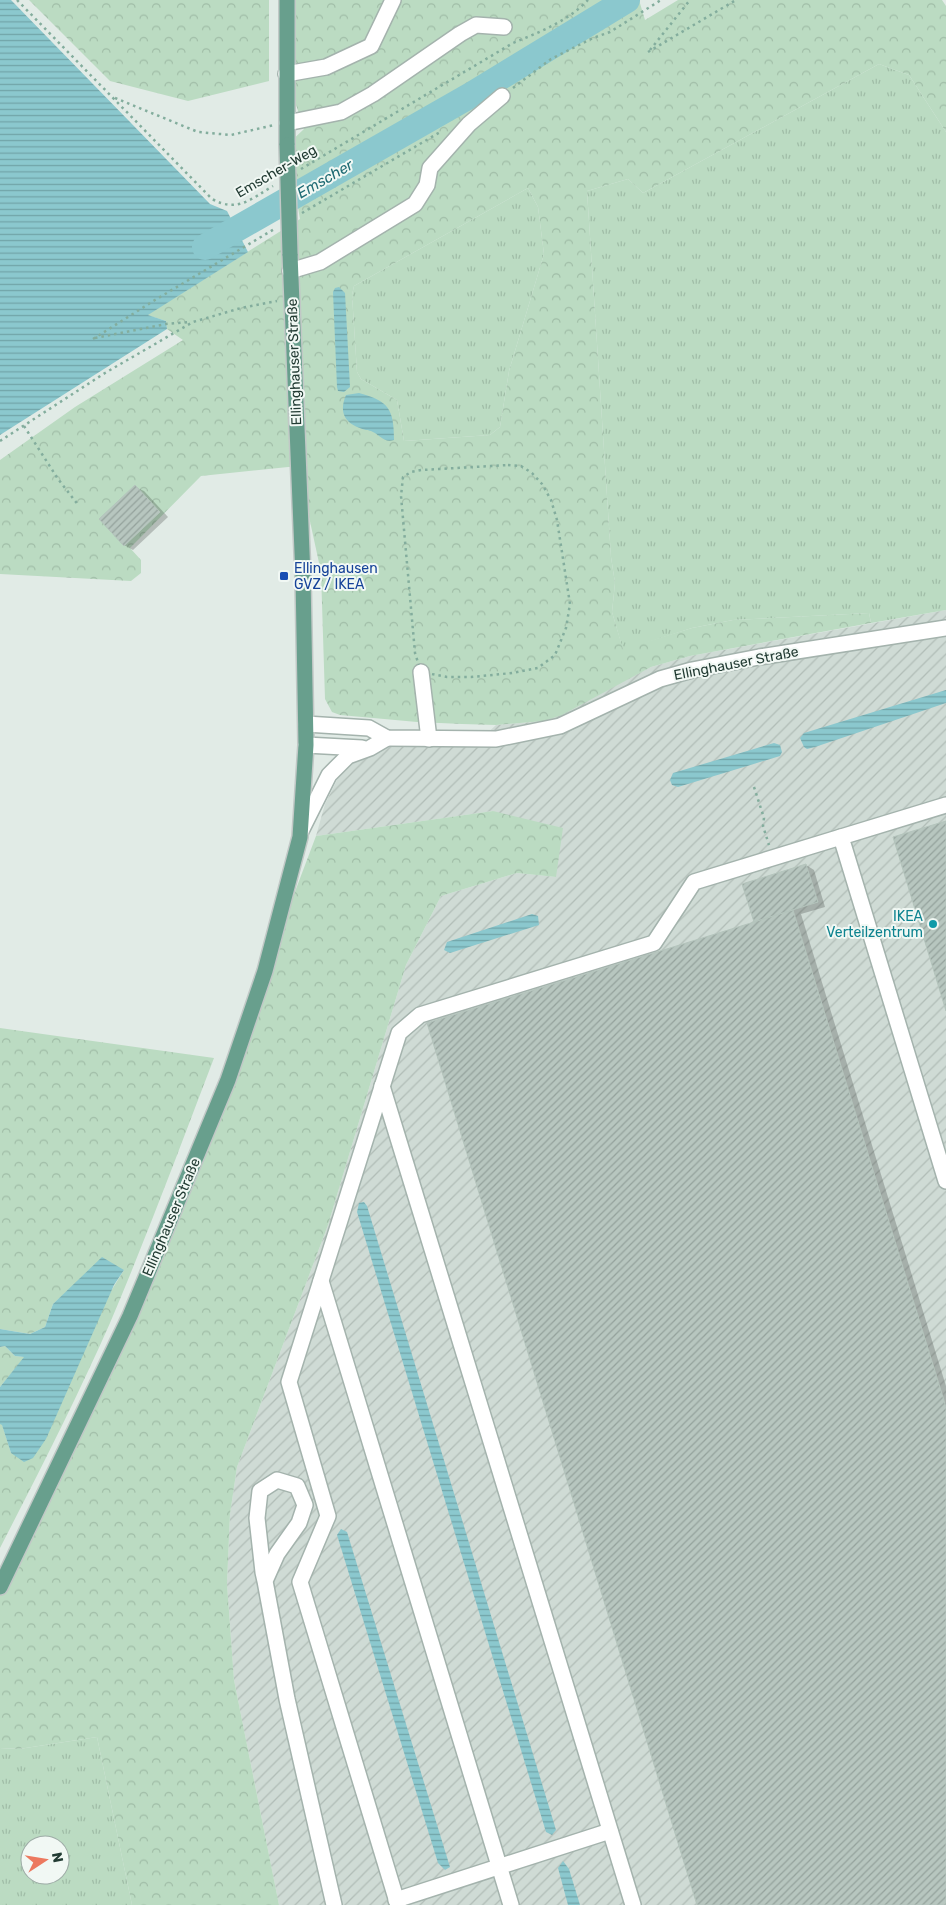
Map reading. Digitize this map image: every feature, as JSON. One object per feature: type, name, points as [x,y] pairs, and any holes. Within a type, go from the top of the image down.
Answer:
[{"type":"main road","name":"Ellinghauser Straße","points":[[0,1587],[130,1316],[228,1080],[265,971],[302,831],[306,724],[303,577],[290,271],[286,74],[287,0]]},
{"type":"street","points":[[286,74],[326,68],[372,46],[393,0]]},
{"type":"street","points":[[287,122],[341,112],[373,94],[476,25],[504,27]]},
{"type":"street","points":[[290,271],[320,262],[415,204],[426,186],[430,168],[468,124],[502,96]]},
{"type":"street","name":"Ellinghauser Straße","points":[[306,724],[369,728],[387,738],[496,739],[560,726],[660,679],[692,670],[759,657],[946,628]]},
{"type":"street","points":[[421,672],[429,739]]},
{"type":"street","name":"Ellinghauser Straße","points":[[306,745],[370,748],[387,738]]},
{"type":"street","name":"Ellinghauser Straße","points":[[302,831],[329,775],[348,756],[366,748]]},
{"type":"street","points":[[610,1831],[397,1902],[300,1582],[328,1516],[289,1382],[399,1033],[420,1015],[654,943],[694,882],[946,805]]},
{"type":"street","points":[[841,837],[946,1181]]},
{"type":"street","points":[[382,1086],[633,1905]]},
{"type":"street","points":[[321,1281],[511,1905]]},
{"type":"street","points":[[265,1581],[277,1554],[299,1524],[304,1505],[297,1486],[277,1480],[260,1490],[257,1518],[265,1581],[287,1699],[334,1905]]},
{"type":"path","name":"Emscher-Weg","points":[[17,0],[173,160],[216,201],[221,204],[234,206],[273,186]]},
{"type":"path","name":"Emscher-Weg","points":[[298,171],[514,43],[545,30],[574,13],[588,0]]},
{"type":"path","points":[[502,96],[532,76],[552,59],[592,38],[610,32],[661,0]]},
{"type":"path","points":[[690,0],[648,52],[736,0]]},
{"type":"path","points":[[114,98],[198,132],[231,135],[287,122]]},
{"type":"path","points":[[299,215],[443,130]]},
{"type":"path","points":[[282,225],[154,300],[93,339],[166,324],[193,322],[242,308],[291,298]]},
{"type":"path","points":[[0,441],[104,373],[193,322]]},
{"type":"path","points":[[24,426],[58,479],[79,506]]},
{"type":"path","points":[[508,464],[520,466],[532,473],[542,484],[551,500],[557,520],[570,604],[566,628],[555,655],[538,668],[512,673],[455,677],[421,672],[415,653],[401,496],[404,477],[411,472],[421,470],[508,464]]},
{"type":"path","points":[[754,786],[764,818],[763,826],[770,849]]},
{"type":"shaded area","points":[[946,610],[946,1905],[279,1905],[234,1680],[227,1584],[230,1514],[237,1467],[328,1225],[406,965],[441,896],[517,873],[556,877],[493,811],[316,836],[325,804],[345,764],[390,741],[477,743],[496,725],[544,721],[651,667],[690,656]]},
{"type":"green space","points":[[29,0],[269,0],[269,81],[188,101],[110,81]]},
{"type":"green space","points":[[288,0],[639,0],[645,20],[678,0],[942,0],[946,6],[946,132],[909,75],[879,64],[643,193],[628,179],[587,191],[611,557],[615,583],[612,612],[623,649],[692,628],[733,620],[869,613],[871,623],[690,656],[651,667],[562,715],[544,721],[496,725],[462,724],[340,715],[332,712],[325,699],[321,572],[298,466],[201,476],[130,548],[141,560],[141,573],[131,581],[0,574],[0,460],[75,407],[183,340],[167,329],[166,321],[147,315],[300,219],[287,145],[304,129],[286,74]],"holes":[[[528,188],[538,207],[544,254],[509,371],[500,427],[490,435],[404,441],[397,400],[361,379],[357,372],[352,295],[354,286]]]},
{"type":"green space","points":[[879,64],[909,75],[946,132],[946,610],[871,623],[869,613],[733,620],[692,628],[623,650],[612,612],[615,583],[611,557],[587,191],[628,179],[643,193]]},
{"type":"green space","points":[[528,188],[538,207],[544,254],[509,371],[500,427],[490,435],[404,441],[397,400],[361,379],[357,372],[352,295],[354,286]]},
{"type":"green space","points":[[493,811],[563,828],[556,877],[517,873],[441,896],[406,965],[328,1225],[237,1467],[230,1514],[227,1584],[234,1680],[279,1905],[132,1905],[97,1737],[19,1749],[0,1748],[0,1587],[76,1432],[265,971],[316,836]]},
{"type":"green space","points":[[0,1028],[214,1058],[110,1323],[43,1465],[0,1548],[0,1424],[2,1424],[11,1453],[124,1270],[75,1284],[53,1304],[45,1327],[30,1334],[0,1329]]},
{"type":"green space","points":[[5,1346],[15,1356],[25,1357],[0,1387],[0,1347]]},
{"type":"green space","points":[[97,1737],[132,1905],[0,1905],[0,1748],[19,1749]]},
{"type":"water","points":[[0,0],[11,0],[210,204],[227,211],[248,252],[148,315],[166,321],[167,329],[0,435]]},
{"type":"water","points":[[339,287],[345,293],[350,387],[344,392],[338,391],[337,387],[333,292],[335,288]]},
{"type":"water","points":[[359,393],[377,399],[391,413],[394,440],[385,440],[372,432],[353,425],[346,418],[343,408],[346,395]]},
{"type":"water","points":[[946,690],[946,703],[815,747],[807,749],[800,738],[804,733]]},
{"type":"water","points":[[774,743],[780,745],[782,752],[780,756],[678,787],[672,785],[670,780],[673,773]]},
{"type":"water","points":[[532,914],[538,916],[539,925],[450,953],[444,950],[447,942]]},
{"type":"water","points":[[364,1202],[367,1206],[556,1830],[552,1835],[546,1832],[357,1212],[359,1203]]},
{"type":"water","points":[[102,1257],[124,1270],[114,1285],[46,1439],[33,1458],[24,1462],[11,1453],[2,1425],[0,1424],[0,1387],[24,1357],[15,1356],[5,1346],[0,1347],[0,1329],[30,1334],[45,1327],[53,1304]]},
{"type":"water","points":[[341,1529],[347,1532],[450,1867],[445,1870],[438,1863],[337,1535]]},
{"type":"water","points":[[563,1861],[569,1869],[580,1905],[568,1905],[558,1868]]},
{"type":"building","points":[[135,485],[160,512],[124,546],[99,519]]},
{"type":"building","name":"IKEA Verteilzentrum","points":[[946,821],[946,1011],[893,837]]},
{"type":"building","points":[[806,864],[818,902],[754,922],[742,884]]},
{"type":"building","points":[[793,910],[946,1407],[946,1905],[697,1905],[427,1023]]},
{"type":"waterway","name":"Emscher","points":[[205,247],[471,95],[627,0]]},
{"type":"place","name":"Ellinghausen GVZ / IKEA","points":[[284,576]]},
{"type":"place","name":"IKEA Verteilzentrum","points":[[933,924]]}]
